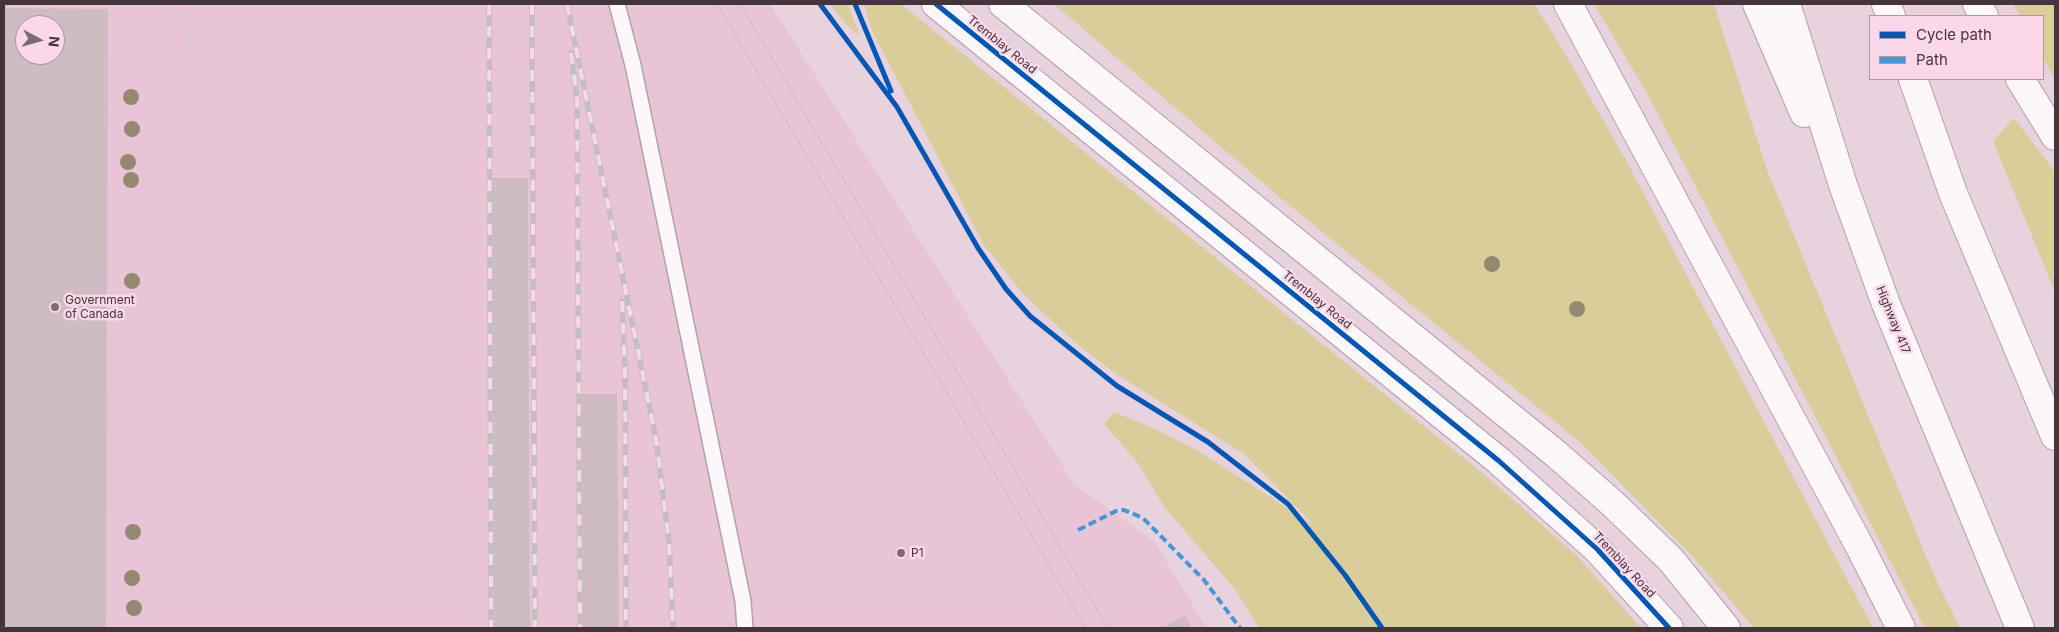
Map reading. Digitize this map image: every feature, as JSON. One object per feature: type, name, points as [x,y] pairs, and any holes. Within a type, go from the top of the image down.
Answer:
[{"type":"main road","name":"Tremblay Road","points":[[936,4],[1499,461],[1597,549],[1669,628]]},
{"type":"main road","points":[[1004,4],[1556,454],[1612,503],[1671,560],[1726,628]]},
{"type":"main road","points":[[1568,4],[1855,538],[1901,628]]},
{"type":"main road","points":[[1757,4],[1886,304]]},
{"type":"main road","name":"Highway 417","points":[[1786,4],[1843,185],[1886,304],[2020,628]]},
{"type":"main road","points":[[1977,4],[1983,15]]},
{"type":"main road","points":[[1913,80],[1953,193],[2055,436]]},
{"type":"main road","points":[[2021,80],[2055,136]]},
{"type":"lane","points":[[617,4],[633,65],[733,552],[743,601],[745,628]]},
{"type":"path","points":[[157,4],[182,16],[190,36],[190,50]]},
{"type":"path","points":[[107,377],[203,374]]},
{"type":"shaded area","points":[[4,4],[770,4],[1075,485],[1154,541],[1207,628],[4,628]]},
{"type":"shaded area","points":[[830,4],[848,4],[859,33],[858,35],[846,24]]},
{"type":"shaded area","points":[[864,4],[901,4],[1486,476],[1577,556],[1641,628],[1259,628],[1235,589],[1165,508],[1137,462],[1104,424],[1114,412],[1155,429],[1197,450],[1314,525],[1244,454],[1116,374],[1077,344],[1024,295],[984,245],[872,31]]},
{"type":"shaded area","points":[[1054,4],[1534,4],[1562,48],[1628,164],[1873,628],[1754,628],[1692,556],[1580,442],[1277,195]]},
{"type":"shaded area","points":[[1594,4],[1714,4],[1767,170],[1935,578],[1960,628],[1925,628],[1648,95]]},
{"type":"shaded area","points":[[2013,4],[2055,4],[2055,80],[2044,59],[2044,15],[2019,15]]},
{"type":"shaded area","points":[[2014,118],[2055,172],[2055,292],[1993,141]]},
{"type":"building","name":"Government of Canada","points":[[4,8],[108,9],[106,628],[4,628]]},
{"type":"building","points":[[492,178],[528,178],[530,628],[494,628]]},
{"type":"building","points":[[581,394],[617,394],[619,628],[582,628]]},
{"type":"building","points":[[1185,615],[1192,628],[1163,628]]},
{"type":"tram line","points":[[717,4],[1086,628]]},
{"type":"tram line","points":[[740,4],[1108,628]]},
{"type":"railway","points":[[489,4],[491,628]]},
{"type":"railway","points":[[532,4],[535,628]]},
{"type":"railway","points":[[567,4],[656,439],[669,542],[673,628]]},
{"type":"railway","points":[[571,53],[577,99],[580,628]]},
{"type":"railway","points":[[622,301],[625,373],[626,628]]},
{"type":"marked path","points":[[1078,530],[1116,511],[1124,510],[1143,518],[1204,580],[1240,628]]},
{"type":"cycle path","points":[[820,4],[897,107],[978,248],[1006,289],[1030,316],[1117,386],[1208,442],[1288,504],[1345,575],[1382,628]]},
{"type":"cycle path","points":[[855,4],[891,91]]},
{"type":"cycle path","points":[[936,4],[1499,461],[1597,549],[1669,628]]},
{"type":"place","name":"Government of Canada","points":[[55,307]]},
{"type":"place","name":"P1","points":[[901,553]]}]
